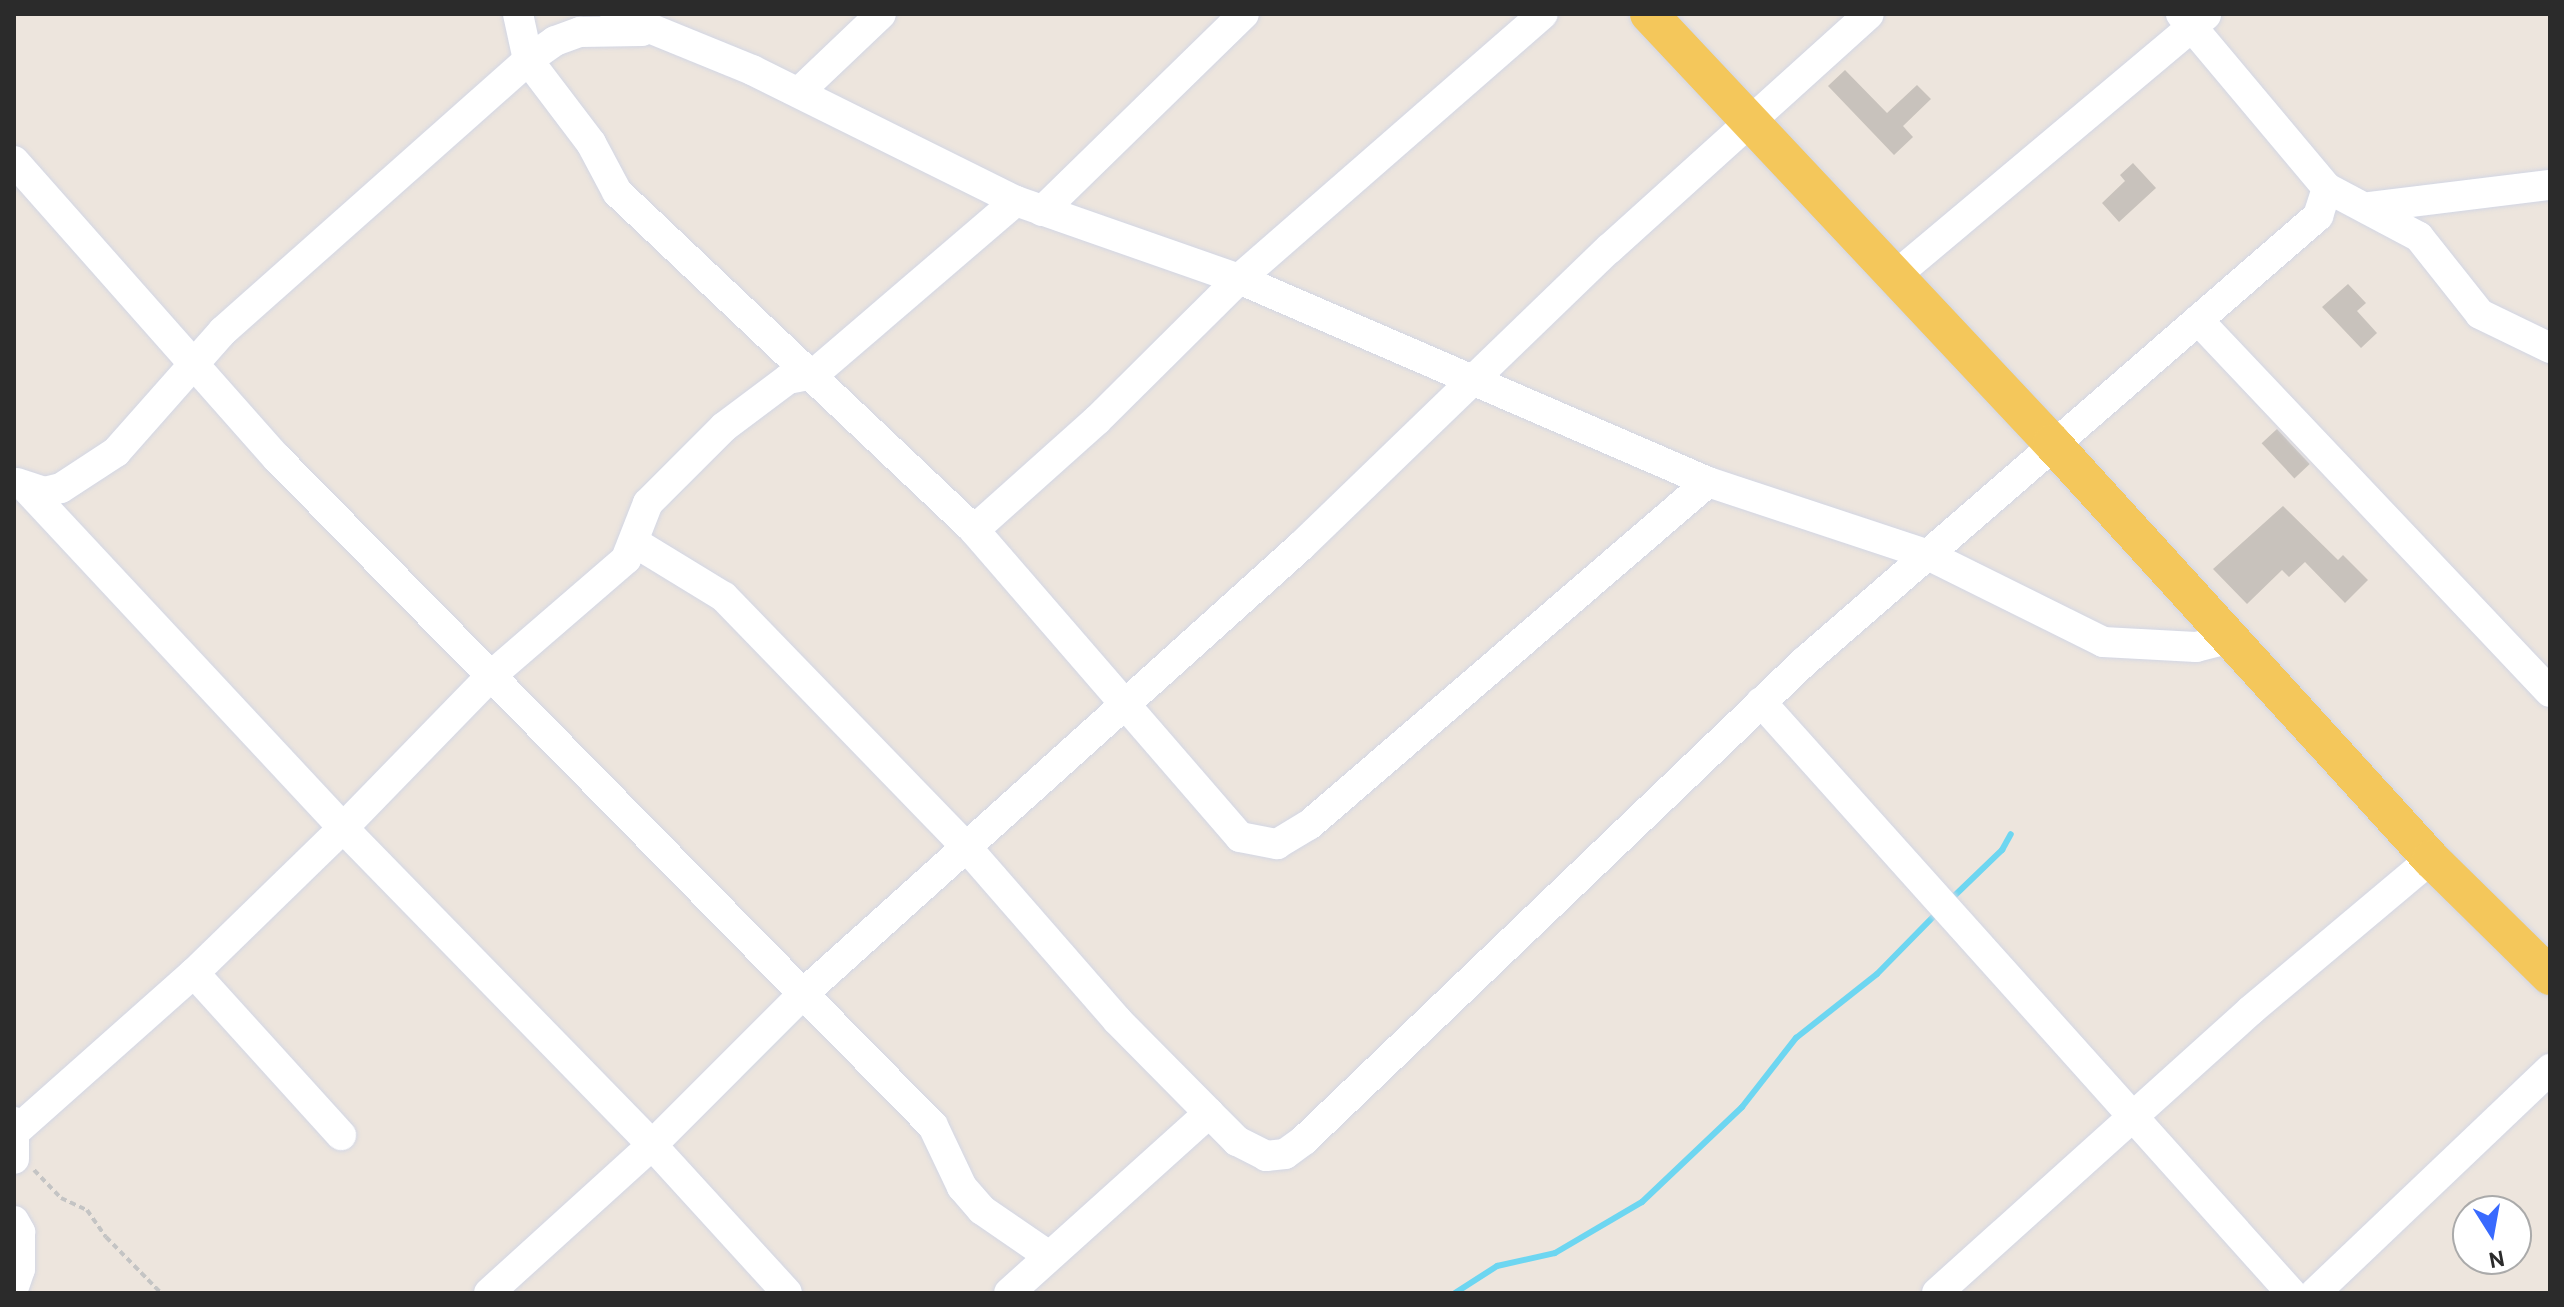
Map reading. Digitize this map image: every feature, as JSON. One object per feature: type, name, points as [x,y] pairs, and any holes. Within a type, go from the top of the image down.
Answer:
[{"type":"main road","points":[[1649,14],[2233,638],[2431,859],[2550,976]]},
{"type":"street","points":[[518,14],[528,60],[591,143],[617,192],[814,374],[974,530],[1126,700],[1240,837],[1277,844],[1321,814],[1708,482]]},
{"type":"street","points":[[615,14],[799,92],[1029,206],[1239,279],[1708,482],[1926,554],[2103,642],[2196,647],[2233,638]]},
{"type":"street","points":[[799,92],[881,14]]},
{"type":"street","points":[[15,1139],[194,973],[343,828],[493,674],[616,569],[634,542],[648,503],[724,427],[788,379],[814,374],[1029,206],[1244,14]]},
{"type":"street","points":[[974,530],[1097,420],[1239,279],[1543,14]]},
{"type":"street","points":[[489,1293],[652,1145],[805,992],[968,849],[1126,700],[1301,546],[1471,381],[1869,14]]},
{"type":"street","points":[[1895,276],[2193,18],[2327,188],[2370,207],[2419,237],[2480,314],[2550,348]]},
{"type":"street","points":[[20,485],[61,488],[116,452],[234,321],[528,60],[555,41],[580,32],[652,31]]},
{"type":"street","points":[[14,161],[197,361],[277,458],[493,674],[933,1126],[962,1187],[982,1210],[1049,1256]]},
{"type":"street","points":[[2370,207],[2550,185]]},
{"type":"street","points":[[634,542],[724,597],[968,849],[1106,1008],[1237,1141],[1266,1156],[1285,1154],[1304,1140],[1761,702],[2052,443],[2318,216],[2327,188]]},
{"type":"street","points":[[2198,320],[2550,692]]},
{"type":"street","points":[[20,485],[343,828],[652,1145],[787,1293]]},
{"type":"street","points":[[1761,702],[2136,1115],[2291,1293]]},
{"type":"street","points":[[1937,1293],[2251,1010],[2431,859]]},
{"type":"street","points":[[194,973],[341,1135]]},
{"type":"street","points":[[2315,1293],[2550,1069]]},
{"type":"street","points":[[1009,1293],[1209,1113]]},
{"type":"street","points":[[14,1221],[20,1232],[20,1269],[14,1286]]},
{"type":"path","points":[[15,1139],[61,1198],[87,1210],[106,1237],[161,1293]]},
{"type":"building","points":[[1845,70],[1887,113],[1917,85],[1931,99],[1903,126],[1913,137],[1894,155],[1828,86]]},
{"type":"building","points":[[2133,163],[2156,188],[2119,222],[2102,203],[2125,181],[2120,175]]},
{"type":"building","points":[[2348,284],[2366,303],[2357,311],[2377,333],[2361,348],[2322,307]]},
{"type":"building","points":[[2277,429],[2310,464],[2294,478],[2262,443]]},
{"type":"building","points":[[2283,506],[2338,560],[2343,555],[2368,580],[2345,603],[2305,562],[2289,577],[2282,570],[2247,604],[2213,569]]},
{"type":"waterway","points":[[1949,901],[2002,850],[2011,834]]},
{"type":"waterway","points":[[1455,1293],[1497,1266],[1555,1253],[1642,1202],[1742,1107],[1796,1038],[1877,974],[1938,912]]}]
